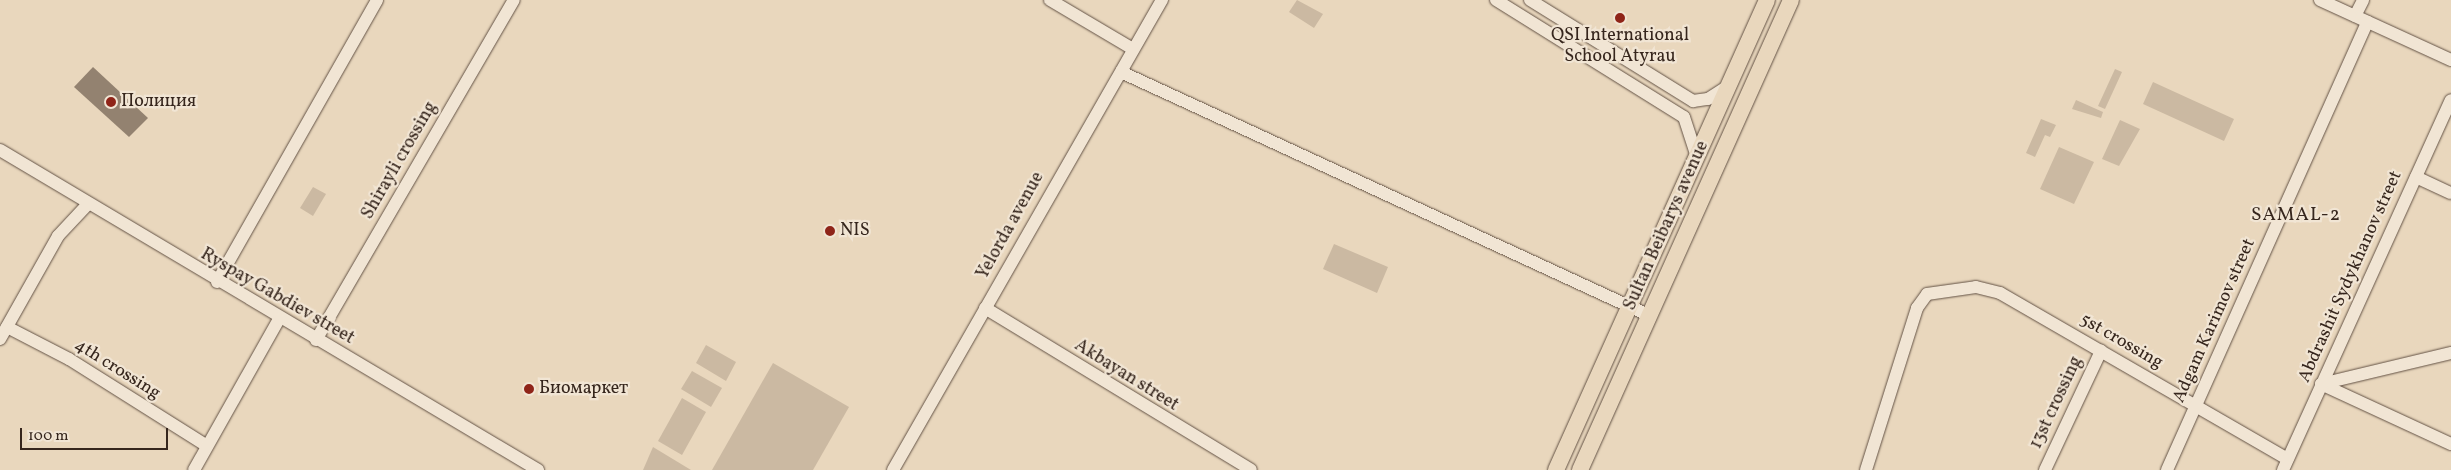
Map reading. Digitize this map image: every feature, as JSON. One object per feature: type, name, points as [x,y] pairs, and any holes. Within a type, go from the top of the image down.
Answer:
[{"type":"main road","name":"Sultan Beibarys avenue","points":[[1556,470],[1630,307],[1696,154],[1767,0]]},
{"type":"main road","name":"Sultan Beibarys avenue","points":[[1580,470],[1648,315],[1792,0]]},
{"type":"street","points":[[217,282],[377,0]]},
{"type":"street","name":"Shirayli crossing","points":[[316,340],[514,0]]},
{"type":"street","points":[[1050,0],[1133,49]]},
{"type":"street","name":"Yelorda avenue","points":[[895,467],[1162,0]]},
{"type":"street","points":[[1496,0],[1684,117],[1696,154]]},
{"type":"street","points":[[1530,0],[1693,101],[1708,99],[1728,86]]},
{"type":"street","points":[[2320,0],[2451,60]]},
{"type":"street","points":[[2355,16],[2362,0]]},
{"type":"street","name":"Adgam Karimov street","points":[[2167,470],[2367,22]]},
{"type":"street","points":[[1121,72],[1648,315]]},
{"type":"street","name":"Abdrashit Sydykhanov street","points":[[2286,465],[2451,100]]},
{"type":"street","name":"Ryspay Gabdiev street","points":[[0,150],[87,205],[538,470]]},
{"type":"street","points":[[2416,177],[2451,193]]},
{"type":"street","points":[[0,339],[58,236],[87,205]]},
{"type":"street","name":"5st crossing","points":[[1866,470],[1917,308],[1927,294],[1976,287],[2000,293],[2101,350],[2197,406],[2286,465]]},
{"type":"street","name":"Akbayan street","points":[[985,308],[1251,470]]},
{"type":"street","points":[[194,470],[279,319]]},
{"type":"street","name":"4th crossing","points":[[7,327],[69,359],[207,446]]},
{"type":"street","name":"13st crossing","points":[[2045,470],[2101,350]]},
{"type":"street","points":[[2321,384],[2451,353]]},
{"type":"street","points":[[2321,384],[2451,444]]},
{"type":"street","points":[[895,467],[908,470]]},
{"type":"shaded area","points":[[1297,0],[1323,14],[1314,28],[1289,12]]},
{"type":"shaded area","points":[[2115,69],[2122,72],[2105,109],[2098,106]]},
{"type":"shaded area","points":[[2153,82],[2234,119],[2224,141],[2143,104]]},
{"type":"shaded area","points":[[2076,100],[2103,112],[2101,118],[2072,109]]},
{"type":"shaded area","points":[[2041,119],[2056,125],[2050,137],[2045,135],[2035,157],[2026,153]]},
{"type":"shaded area","points":[[2120,120],[2140,129],[2119,166],[2102,159]]},
{"type":"shaded area","points":[[2059,147],[2094,162],[2074,204],[2040,189]]},
{"type":"shaded area","points":[[313,187],[326,194],[313,216],[300,208]]},
{"type":"shaded area","points":[[1334,244],[1388,267],[1377,293],[1323,269]]},
{"type":"shaded area","points":[[706,345],[736,362],[726,381],[696,363]]},
{"type":"shaded area","points":[[773,363],[849,407],[813,470],[712,470]]},
{"type":"shaded area","points":[[692,371],[722,388],[711,407],[681,389]]},
{"type":"shaded area","points":[[682,398],[706,412],[682,455],[658,441]]},
{"type":"shaded area","points":[[653,447],[691,470],[643,470]]},
{"type":"building","name":"Полиция","points":[[93,67],[148,118],[129,137],[74,87]]},
{"type":"place","name":"QSI International School Atyrau","points":[[1620,18]]},
{"type":"place","name":"Полиция","points":[[111,102]]},
{"type":"place","name":"NIS","points":[[830,231]]},
{"type":"place","name":"Биомаркет","points":[[529,389]]},
{"type":"district","name":"SAMAL-2","points":[[2296,216]]}]
